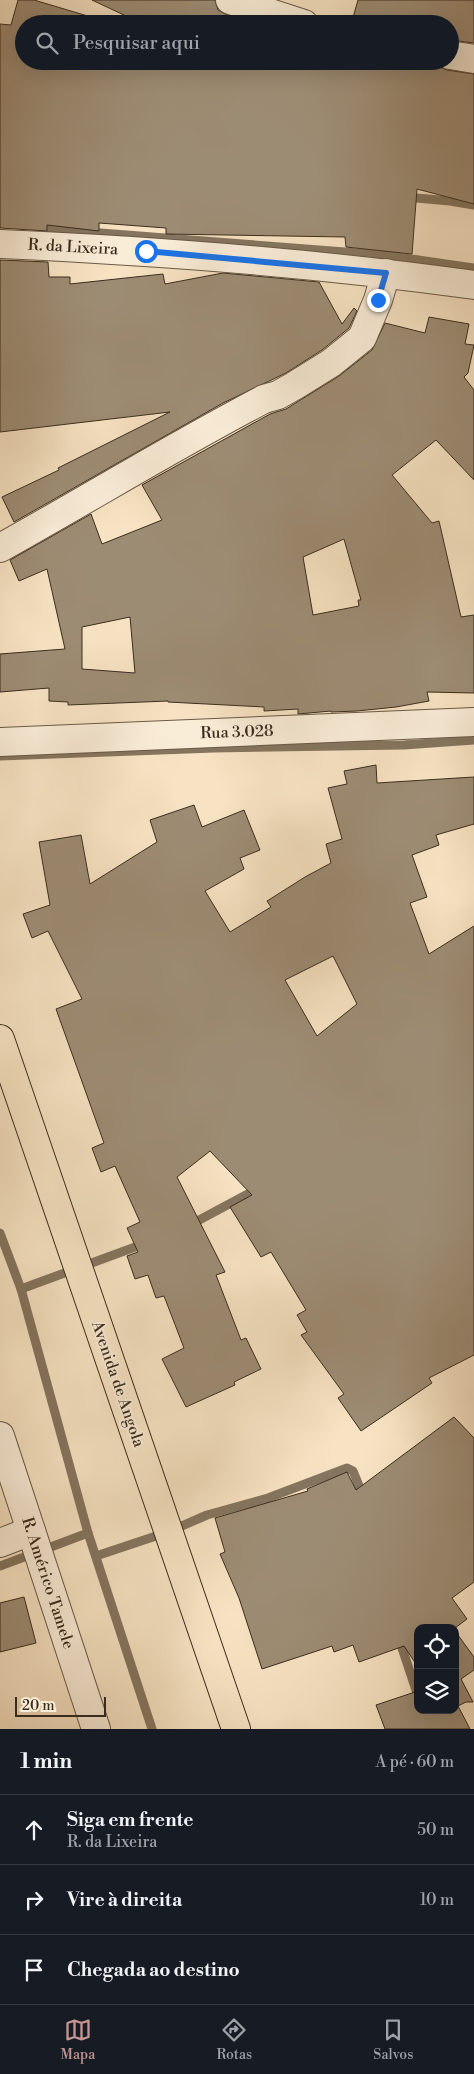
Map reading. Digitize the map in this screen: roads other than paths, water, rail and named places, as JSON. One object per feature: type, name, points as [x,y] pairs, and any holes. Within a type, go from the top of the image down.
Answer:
[{"type":"main road","name":"Avenida de Angola","points":[[0,1038],[236,1729]]},
{"type":"street","points":[[230,0],[276,15]]},
{"type":"street","points":[[459,56],[474,59]]},
{"type":"street","name":"R. da Lixeira","points":[[0,244],[146,251],[386,273],[474,285]]},
{"type":"street","points":[[0,548],[187,440],[264,399],[278,395],[331,363],[362,338],[378,300],[386,273]]},
{"type":"street","name":"Rua 3.028","points":[[0,742],[474,722]]},
{"type":"street","name":"R. Américo Tamele","points":[[0,1436],[96,1729]]},
{"type":"street","points":[[0,1543],[31,1531]]},
{"type":"waterway","points":[[405,197],[474,205]]},
{"type":"waterway","points":[[36,228],[384,255],[474,268]]},
{"type":"waterway","points":[[0,756],[214,748],[404,745],[474,740]]},
{"type":"waterway","points":[[188,1226],[261,1187]]},
{"type":"waterway","points":[[0,1233],[21,1289],[88,1533],[152,1729]]},
{"type":"waterway","points":[[21,1289],[146,1243]]},
{"type":"waterway","points":[[96,1556],[168,1532],[207,1515],[268,1498],[347,1468],[353,1471],[364,1498]]},
{"type":"waterway","points":[[0,1566],[88,1533]]},
{"type":"waterway","points":[[398,1636],[414,1684]]}]
